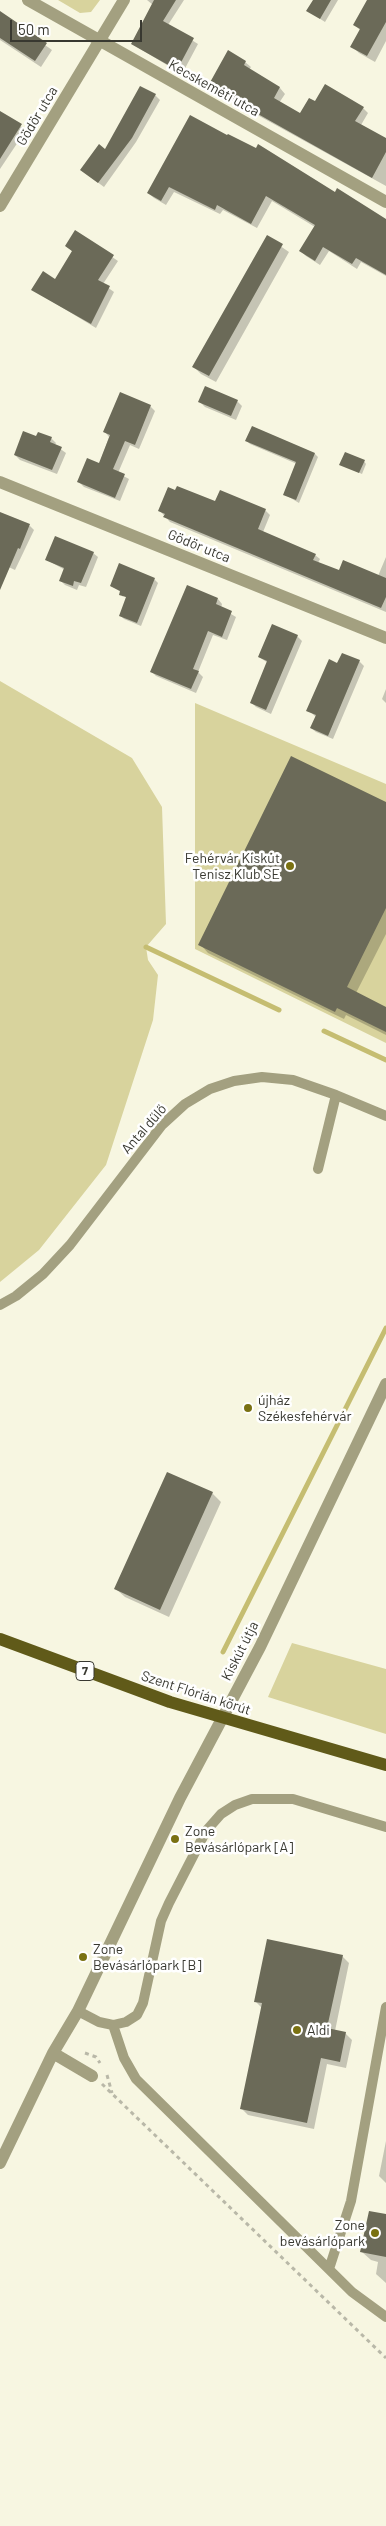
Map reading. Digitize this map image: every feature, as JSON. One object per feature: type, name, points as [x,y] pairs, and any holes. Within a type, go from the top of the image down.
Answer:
[{"type":"main road","name":"Szent Flórián körút","points":[[0,1639],[170,1702],[386,1765]]},
{"type":"street","name":"Kecskeméti utca","points":[[28,0],[386,202]]},
{"type":"street","name":"Gödör utca","points":[[0,206],[124,0]]},
{"type":"street","name":"Gödör utca","points":[[0,482],[386,638]]},
{"type":"street","name":"Kiskút útja","points":[[0,2163],[53,2053],[78,2011],[180,1798],[260,1647],[386,1384]]},
{"type":"street","points":[[53,2053],[92,2076]]},
{"type":"lane","name":"Antal dűlő","points":[[0,1305],[16,1296],[43,1274],[70,1244],[162,1126],[185,1104],[210,1089],[234,1081],[262,1077],[293,1080],[336,1095],[386,1116]]},
{"type":"lane","points":[[318,1168],[336,1095]]},
{"type":"lane","points":[[78,2011],[99,2022],[113,2025],[126,2022],[137,2015],[143,2003],[161,1921],[192,1855],[206,1831],[222,1814],[244,1802],[273,1797],[293,1799],[386,1827]]},
{"type":"lane","points":[[329,2270],[351,2201],[386,2007]]},
{"type":"lane","points":[[113,2025],[124,2058],[136,2079],[352,2292],[386,2317]]},
{"type":"path","points":[[92,2076],[386,2358]]},
{"type":"shaded area","points":[[58,0],[100,0],[91,12],[80,13]]},
{"type":"shaded area","points":[[0,681],[132,758],[162,807],[166,924],[146,947],[148,960],[158,975],[153,1020],[106,1165],[39,1250],[0,1282]]},
{"type":"shaded area","name":"Fehérvár Kiskút Tenisz Klub SE","points":[[195,703],[386,784],[386,1043],[195,949]]},
{"type":"shaded area","points":[[292,1643],[386,1669],[386,1734],[268,1697]]},
{"type":"building","points":[[154,0],[176,0],[163,21],[194,38],[177,70],[131,44]]},
{"type":"building","points":[[313,0],[331,0],[320,19],[306,11]]},
{"type":"building","points":[[367,0],[386,0],[386,22],[367,56],[350,47],[360,29],[353,25]]},
{"type":"building","points":[[0,11],[47,43],[35,61],[0,38]]},
{"type":"building","points":[[228,50],[246,61],[244,65],[280,87],[274,98],[300,113],[309,98],[315,101],[325,84],[364,107],[355,121],[386,138],[386,152],[372,178],[208,86]]},
{"type":"building","points":[[140,86],[156,94],[132,138],[98,183],[80,170],[99,144],[105,149]]},
{"type":"building","points":[[0,111],[22,124],[0,159]]},
{"type":"building","points":[[190,115],[256,148],[258,144],[335,192],[337,188],[386,219],[386,275],[356,258],[352,264],[323,247],[315,261],[299,251],[315,225],[266,196],[251,224],[217,205],[215,210],[169,187],[161,201],[147,193]]},
{"type":"building","points":[[75,230],[114,255],[98,280],[110,286],[91,324],[31,290],[43,271],[55,279],[72,251],[65,246]]},
{"type":"building","points":[[267,235],[283,244],[209,376],[192,367]]},
{"type":"building","points":[[205,386],[238,400],[231,416],[198,402]]},
{"type":"building","points":[[120,392],[151,405],[135,445],[125,441],[113,469],[125,474],[115,498],[77,482],[87,458],[99,463],[110,435],[103,432]]},
{"type":"building","points":[[252,426],[315,453],[296,500],[283,495],[296,462],[245,441]]},
{"type":"building","points":[[23,431],[36,436],[38,432],[52,437],[50,442],[62,447],[52,470],[14,455]]},
{"type":"building","points":[[345,452],[365,460],[359,473],[339,465]]},
{"type":"building","points":[[177,486],[215,501],[220,490],[266,509],[258,529],[316,554],[313,560],[339,570],[343,560],[386,578],[386,597],[381,608],[163,517],[165,514],[158,511],[168,487],[175,490]]},
{"type":"building","points":[[0,512],[30,524],[0,590]]},
{"type":"building","points":[[55,536],[94,552],[81,583],[74,581],[73,586],[59,581],[64,568],[45,560]]},
{"type":"building","points":[[119,563],[155,578],[137,623],[119,616],[126,597],[119,595],[120,591],[110,586]]},
{"type":"building","points":[[187,585],[218,598],[216,604],[232,611],[222,637],[208,631],[193,669],[199,671],[191,689],[150,672]]},
{"type":"building","points":[[272,624],[298,635],[266,710],[250,703],[267,661],[258,657]]},
{"type":"building","points":[[342,653],[360,660],[328,736],[310,728],[316,715],[306,711],[329,659],[337,663]]},
{"type":"building","name":"Fehérvár Kiskút Tenisz Klub SE","points":[[291,756],[386,802],[386,908],[347,987],[386,1007],[386,1032],[337,1008],[335,1012],[198,945]]},
{"type":"building","points":[[167,1472],[213,1492],[160,1610],[114,1589]]},
{"type":"building","name":"Aldi","points":[[267,1939],[343,1955],[327,2028],[346,2032],[340,2062],[321,2058],[307,2123],[240,2109],[262,2003],[254,2002]]},
{"type":"building","name":"Zone bevásárlópark","points":[[369,2211],[386,2214],[386,2257],[360,2252]]},
{"type":"waterway","points":[[146,947],[279,1010]]},
{"type":"waterway","points":[[324,1031],[386,1060]]},
{"type":"waterway","points":[[223,1652],[386,1328]]},
{"type":"place","name":"Fehérvár Kiskút Tenisz Klub SE","points":[[290,866]]},
{"type":"place","name":"újház Székesfehérvár","points":[[248,1408]]},
{"type":"place","name":"Zone Bevásárlópark [A]","points":[[175,1839]]},
{"type":"place","name":"Zone Bevásárlópark [B]","points":[[83,1957]]},
{"type":"place","name":"Aldi","points":[[297,2030]]},
{"type":"place","name":"Zone bevásárlópark","points":[[375,2233]]}]
